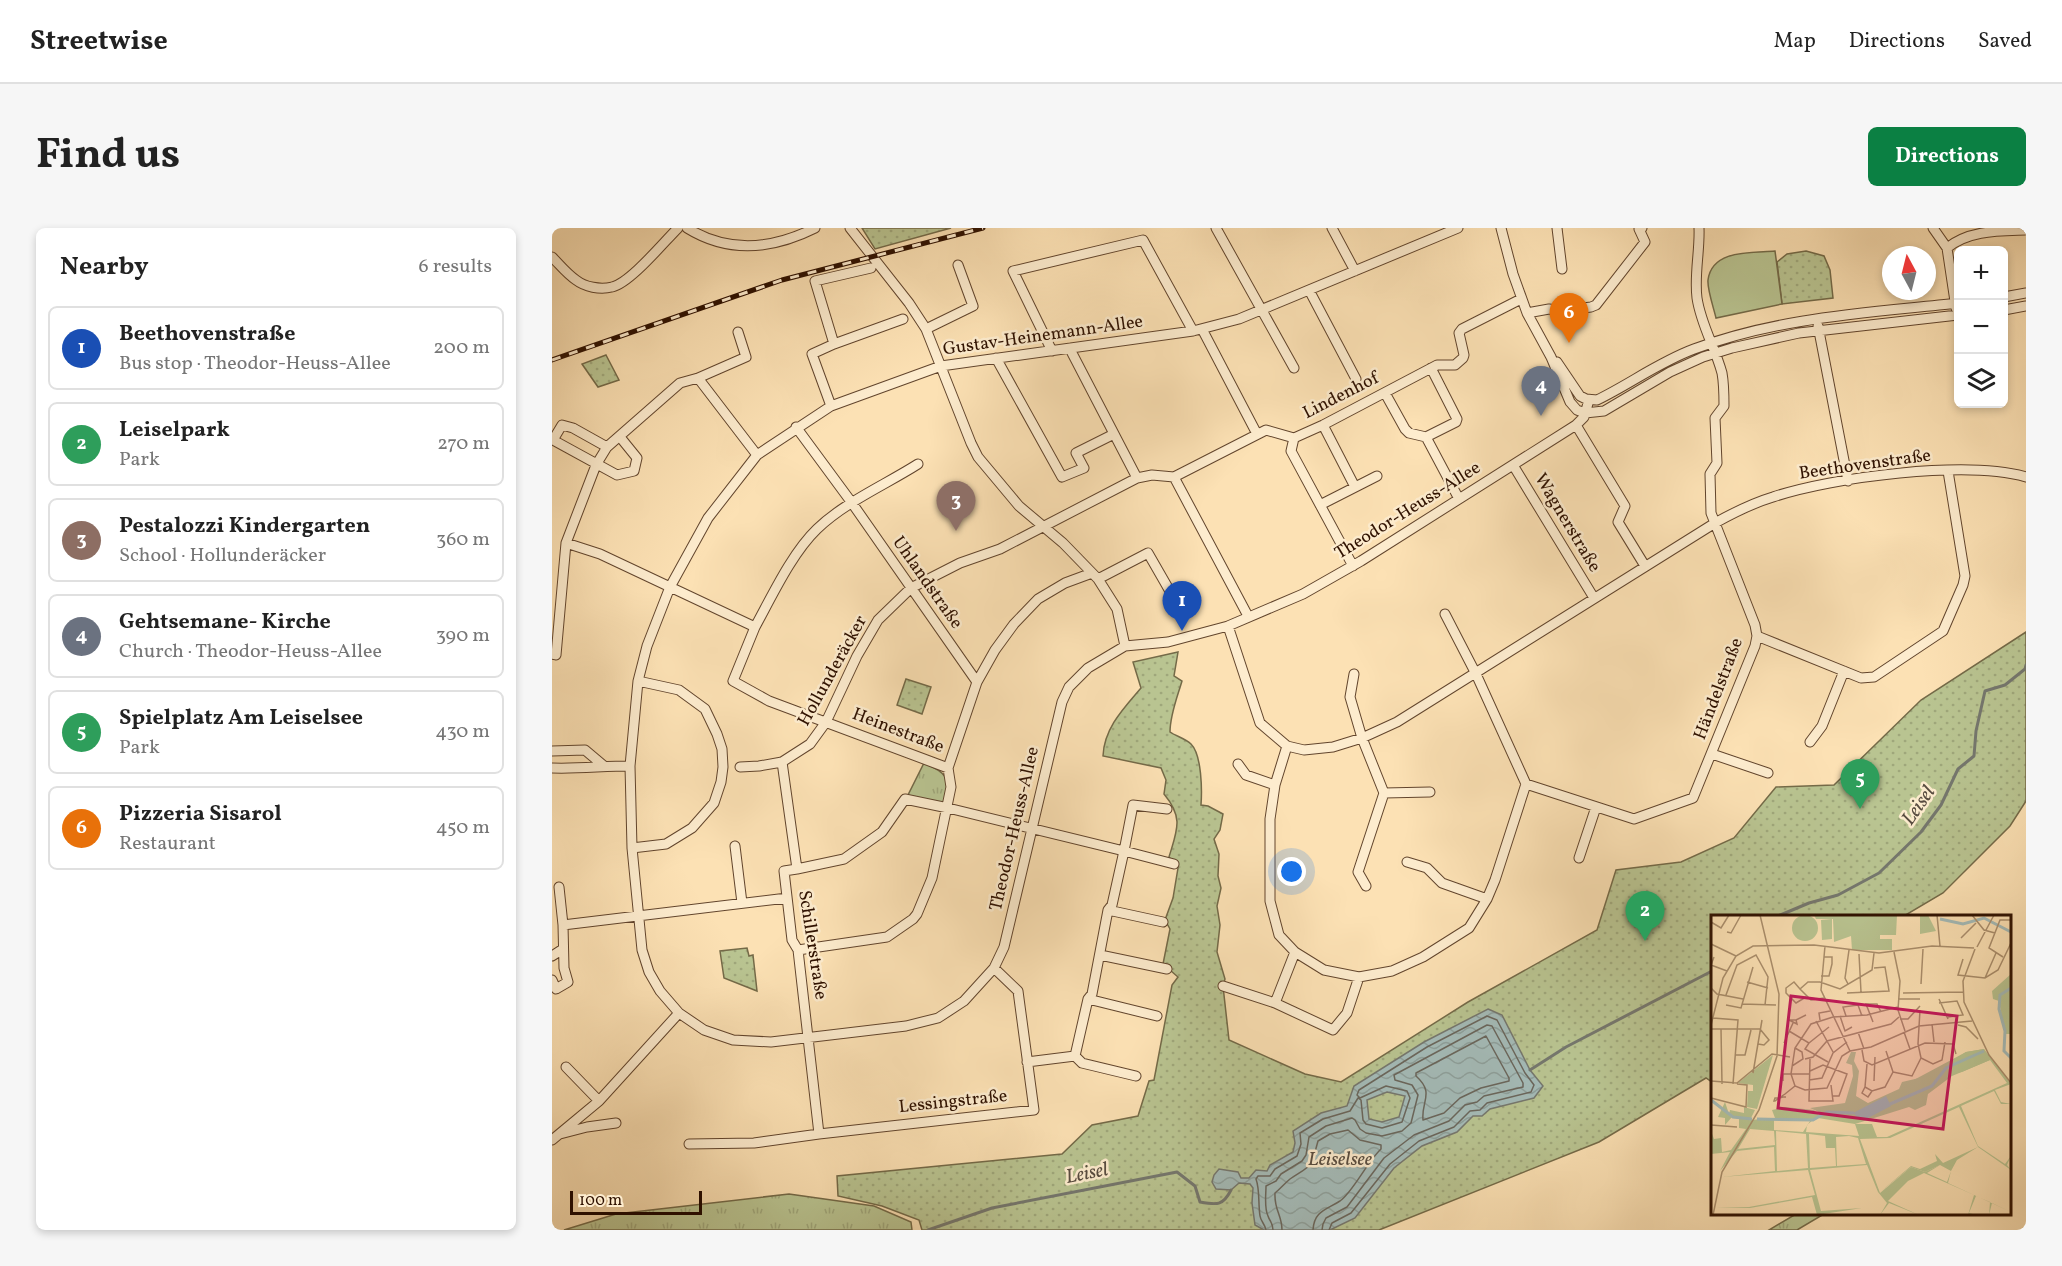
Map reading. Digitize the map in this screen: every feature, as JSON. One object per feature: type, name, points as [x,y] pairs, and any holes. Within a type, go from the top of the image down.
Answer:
[{"type":"street","points":[[552,257],[576,280],[588,286],[613,287],[629,278],[678,228]]},
{"type":"street","points":[[687,228],[701,236],[732,245],[762,246],[793,239],[815,228]]},
{"type":"street","points":[[850,228],[909,303],[926,329],[978,457],[1019,506],[1064,543],[1095,576],[1117,609],[1125,646]]},
{"type":"street","points":[[1216,228],[1294,368]]},
{"type":"street","points":[[1332,228],[1355,271]]},
{"type":"street","points":[[1501,228],[1527,313],[1551,357],[1570,402],[1585,413],[1604,411],[1670,372],[1714,353],[1760,340],[1818,330],[1954,315]]},
{"type":"street","points":[[1557,228],[1562,269]]},
{"type":"street","points":[[1527,313],[1549,309],[1561,311],[1596,305],[1644,242],[1640,228]]},
{"type":"street","points":[[1699,228],[1696,285],[1701,318],[1721,373],[1724,406],[1715,418],[1717,463],[1710,474],[1711,513],[1755,625],[1756,636],[1861,678],[1875,677],[1941,633],[1965,576],[1948,471]]},
{"type":"street","points":[[1933,228],[1947,248],[1956,300]]},
{"type":"street","name":"Gustav-Heinemann-Allee","points":[[630,766],[639,681],[647,646],[670,587],[708,518],[757,455],[796,427],[831,406],[941,366],[1197,330],[1262,311],[1452,229]]},
{"type":"street","points":[[1947,248],[1957,239],[1969,235],[2026,230]]},
{"type":"street","points":[[1043,526],[1137,478],[1152,475],[1174,477],[1257,434],[1143,240],[1012,271],[1052,351]]},
{"type":"street","points":[[926,329],[973,306],[958,265]]},
{"type":"street","points":[[834,344],[815,281],[871,268]]},
{"type":"street","points":[[1309,291],[1356,379]]},
{"type":"street","points":[[2008,296],[2026,293]]},
{"type":"street","name":"Lindenhof","points":[[1257,434],[1266,430],[1294,438],[1431,368],[1440,364],[1452,366],[1459,363],[1464,355],[1460,331],[1521,298]]},
{"type":"street","points":[[1551,357],[1558,363],[1580,396],[1589,400],[1600,398],[1664,362],[1710,343],[1760,328],[1817,318],[1954,304]]},
{"type":"street","points":[[2008,309],[2026,306]]},
{"type":"street","points":[[1817,318],[1848,480]]},
{"type":"street","points":[[831,406],[812,354],[903,319]]},
{"type":"street","points":[[552,654],[556,654],[555,628],[566,543],[596,465],[607,447],[680,383],[698,378],[746,357],[738,332]]},
{"type":"street","points":[[1071,348],[1137,478]]},
{"type":"street","points":[[996,358],[1062,477],[1084,468],[1076,453],[1114,434]]},
{"type":"street","points":[[1385,393],[1409,433],[1426,437],[1456,422],[1457,419],[1431,368]]},
{"type":"street","points":[[698,378],[757,455]]},
{"type":"street","points":[[1363,392],[1368,402]]},
{"type":"street","name":"Theodor-Heuss-Allee","points":[[630,766],[632,848],[642,950],[649,972],[660,991],[679,1013],[704,1030],[733,1040],[771,1042],[906,1026],[938,1018],[964,1001],[994,968],[1004,947],[1062,702],[1069,687],[1088,668],[1125,646],[1168,642],[1228,626],[1303,594],[1353,566],[1576,425],[1585,413],[1589,400]]},
{"type":"street","points":[[607,447],[573,428],[562,425],[553,440],[617,475],[633,471],[637,458],[620,436]]},
{"type":"street","points":[[1323,425],[1355,487]]},
{"type":"street","points":[[1576,425],[1625,506],[1618,522],[1645,566]]},
{"type":"street","name":"Uhlandstraße","points":[[796,427],[977,682]]},
{"type":"street","points":[[1426,437],[1459,499]]},
{"type":"street","points":[[1294,438],[1291,451],[1353,566]]},
{"type":"street","points":[[852,503],[918,464]]},
{"type":"street","name":"Wagnerstraße","points":[[1513,465],[1594,598]]},
{"type":"street","name":"Beethovenstraße","points":[[1287,746],[1304,750],[1333,747],[1362,738],[1397,722],[1714,523],[1774,496],[1848,480],[1948,471],[1982,471],[2026,477]]},
{"type":"street","points":[[1320,506],[1377,476]]},
{"type":"street","points":[[1174,477],[1248,616]]},
{"type":"street","name":"Heinestraße","points":[[798,950],[887,937],[913,919],[932,878],[951,787],[948,768],[769,701],[733,681],[755,627],[787,569],[816,530],[852,503]]},
{"type":"street","name":"Hollunderäcker","points":[[740,767],[782,762],[810,744],[826,722],[857,656],[878,620],[910,588],[960,563],[1000,549],[1043,526]]},
{"type":"street","points":[[566,543],[600,554],[755,627]]},
{"type":"street","points":[[948,768],[977,682],[995,650],[1014,624],[1038,599],[1065,583],[1095,576],[1148,553],[1179,607]]},
{"type":"street","points":[[1228,626],[1260,723],[1287,746],[1275,785],[1270,819],[1270,901],[1279,935],[1295,952],[1324,970],[1359,977],[1392,971],[1423,957],[1469,928],[1487,899],[1495,880],[1526,784],[1476,674],[1445,614]]},
{"type":"street","name":"Händelstraße","points":[[1526,784],[1634,819],[1693,798],[1755,646],[1756,636]]},
{"type":"street","points":[[1810,742],[1822,726],[1844,671]]},
{"type":"street","points":[[1354,674],[1350,697],[1362,738],[1384,793],[1358,872],[1366,886]]},
{"type":"street","points":[[632,848],[666,844],[692,828],[714,803],[723,767],[722,749],[705,709],[679,690],[639,681]]},
{"type":"street","points":[[552,751],[585,750],[604,766]]},
{"type":"street","name":"Händelstraße","points":[[1712,754],[1768,773]]},
{"type":"street","name":"Schillerstraße","points":[[782,762],[798,869],[784,871],[792,940],[798,950],[809,1038]]},
{"type":"street","points":[[1238,764],[1246,775],[1275,785]]},
{"type":"street","points":[[552,768],[585,769],[630,766]]},
{"type":"street","points":[[1384,793],[1430,792]]},
{"type":"street","points":[[798,869],[844,858],[882,832],[904,799],[1174,864]]},
{"type":"street","points":[[1075,1056],[1088,999],[1092,994],[1108,910],[1112,905],[1134,805],[1167,809]]},
{"type":"street","points":[[1579,858],[1596,807]]},
{"type":"street","points":[[735,846],[742,903]]},
{"type":"street","points":[[1407,862],[1427,868],[1442,883],[1487,899]]},
{"type":"street","points":[[552,980],[556,989],[568,982],[563,949],[560,888]]},
{"type":"street","points":[[563,925],[787,898]]},
{"type":"street","points":[[1108,910],[1163,922]]},
{"type":"street","points":[[552,956],[563,949]]},
{"type":"street","points":[[1275,1003],[1295,952]]},
{"type":"street","points":[[1100,955],[1167,969]]},
{"type":"street","name":"Lessingstraße","points":[[819,1134],[1034,1110],[1018,991],[994,968]]},
{"type":"street","points":[[1223,986],[1275,1003],[1334,1030],[1347,1012],[1359,977]]},
{"type":"street","points":[[1088,999],[1156,1016]]},
{"type":"street","points":[[553,1137],[599,1101],[679,1013]]},
{"type":"street","points":[[689,1144],[754,1143],[819,1134],[809,1038]]},
{"type":"street","points":[[1027,1062],[1075,1056]]},
{"type":"street","points":[[1075,1056],[1082,1063],[1136,1076]]},
{"type":"street","points":[[566,1067],[599,1101]]},
{"type":"street","points":[[553,1137],[586,1127],[616,1124]]},
{"type":"green space","points":[[862,228],[951,228],[875,249]]},
{"type":"green space","points":[[1775,251],[1782,304],[1716,318],[1708,280],[1711,270],[1717,263],[1734,255]]},
{"type":"green space","points":[[1806,251],[1824,256],[1830,270],[1833,298],[1782,304],[1777,262],[1787,254]]},
{"type":"green space","points":[[606,355],[619,380],[598,387],[582,364]]},
{"type":"green space","points":[[2026,632],[2026,801],[2010,826],[1943,893],[1906,915],[1711,915],[1711,1081],[1706,1078],[1599,1142],[1379,1230],[922,1230],[919,1220],[882,1206],[838,1196],[837,1176],[1062,1154],[1092,1125],[1138,1116],[1149,1081],[1154,1080],[1172,985],[1178,977],[1163,964],[1170,929],[1165,920],[1173,898],[1178,868],[1169,857],[1177,824],[1174,810],[1164,794],[1166,780],[1161,768],[1103,756],[1111,727],[1141,688],[1133,662],[1178,652],[1174,676],[1182,681],[1172,713],[1170,732],[1189,742],[1195,749],[1200,773],[1201,805],[1223,814],[1220,830],[1214,839],[1219,854],[1218,876],[1221,888],[1217,906],[1220,925],[1217,952],[1225,979],[1223,986],[1229,1040],[1305,1074],[1341,1082],[1468,1002],[1597,930],[1616,870],[1681,862],[1734,838],[1776,787],[1834,785],[1921,700]]},
{"type":"green space","points":[[906,679],[931,687],[922,714],[897,705]]},
{"type":"green space","points":[[924,763],[946,777],[947,788],[943,803],[907,797]]},
{"type":"green space","points":[[747,948],[749,956],[753,955],[757,991],[724,978],[720,951]]},
{"type":"green space","points":[[789,1194],[874,1206],[911,1222],[912,1230],[564,1230],[616,1214]]},
{"type":"green space","points":[[1794,1215],[1822,1215],[1797,1230],[1769,1230]]},
{"type":"water","name":"Leiselsee","points":[[1488,1009],[1502,1015],[1530,1070],[1543,1086],[1534,1098],[1490,1109],[1482,1116],[1473,1116],[1457,1132],[1422,1146],[1394,1168],[1355,1218],[1330,1230],[1264,1230],[1255,1225],[1252,1203],[1253,1188],[1250,1184],[1239,1183],[1231,1190],[1216,1189],[1212,1182],[1219,1169],[1238,1172],[1241,1178],[1249,1178],[1256,1170],[1267,1171],[1270,1165],[1293,1152],[1295,1143],[1293,1131],[1321,1113],[1347,1106],[1354,1086],[1424,1042]],"holes":[[[1387,1092],[1405,1096],[1399,1117],[1382,1122],[1369,1119],[1367,1100]]]},
{"type":"waterway","name":"Leisel","points":[[1780,915],[1809,903],[1838,895],[1879,873],[1921,832],[1941,805],[1958,769],[1974,756],[1976,731],[1985,691],[2005,685],[2025,669],[2026,665]]},
{"type":"waterway","name":"Leisel","points":[[1530,1070],[1566,1047],[1711,972]]},
{"type":"waterway","name":"Leisel","points":[[928,1230],[992,1208],[1177,1172],[1195,1186],[1200,1202],[1211,1204],[1222,1202],[1231,1190]]},
{"type":"tunnel","points":[[1356,379],[1363,392]]},
{"type":"railway","points":[[552,360],[782,280],[983,228]]},
{"type":"place","name":"Pizzeria Sisarol","points":[[1569,343]]},
{"type":"place","name":"Gehtsemane- Kirche","points":[[1541,416]]},
{"type":"place","name":"Pestalozzi Kindergarten","points":[[956,531]]},
{"type":"place","name":"Beethovenstraße","points":[[1182,631]]},
{"type":"place","name":"Spielplatz Am Leiselsee","points":[[1860,809]]},
{"type":"place","name":"Leiselpark","points":[[1645,941]]}]
